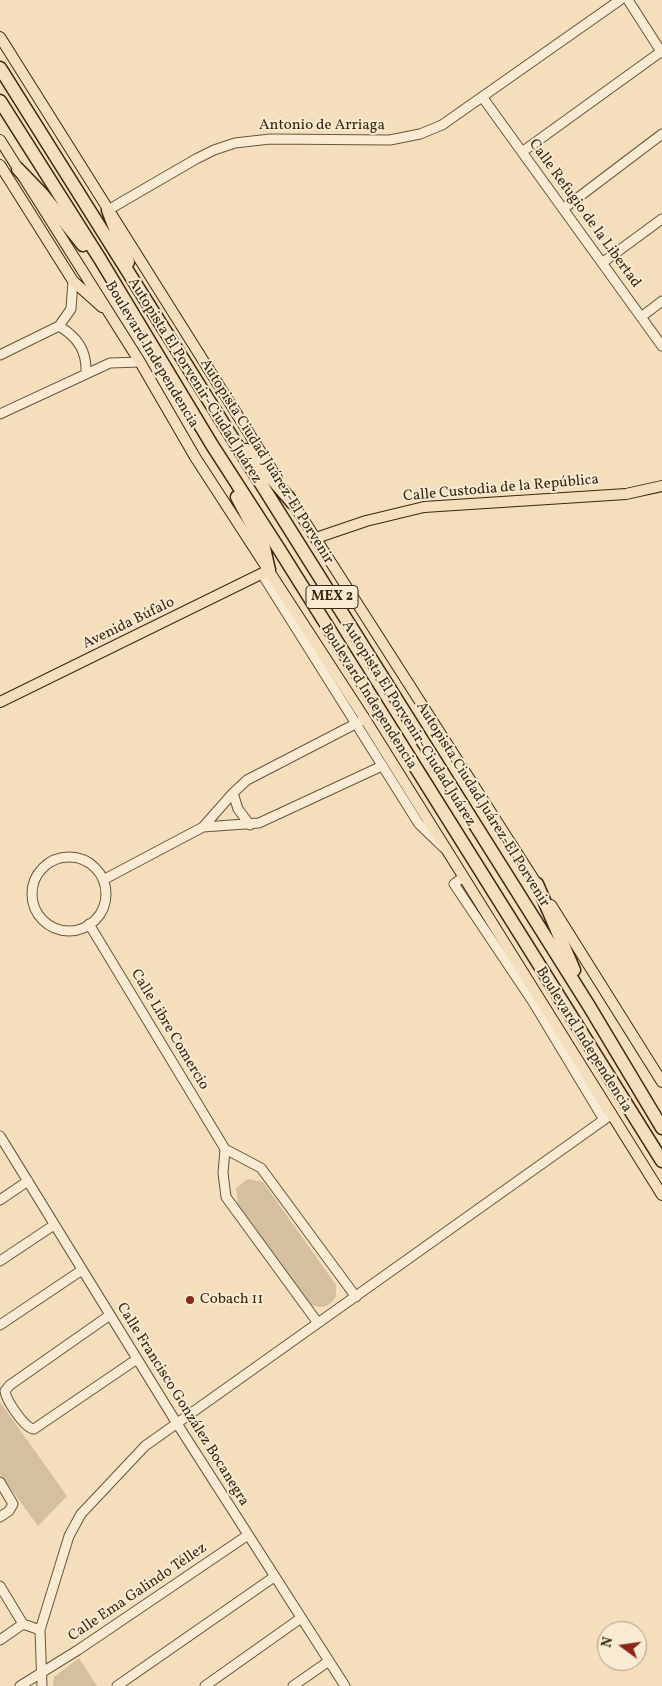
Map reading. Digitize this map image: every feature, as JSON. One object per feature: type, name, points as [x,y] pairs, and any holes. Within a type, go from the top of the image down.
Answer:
[{"type":"highway","name":"Autopista Ciudad Juárez-El Porvenir","points":[[0,68],[589,1006],[662,1128]]},
{"type":"highway","name":"Autopista El Porvenir-Ciudad Juárez","points":[[0,102],[100,259],[212,445],[662,1161]]},
{"type":"highway","points":[[18,169],[43,195],[84,246],[100,259]]},
{"type":"highway","points":[[108,210],[140,292]]},
{"type":"highway","points":[[220,418],[293,503]]},
{"type":"highway","points":[[212,445],[264,548],[266,572]]},
{"type":"highway","points":[[537,884],[589,1006]]},
{"type":"main road","points":[[0,36],[367,621],[662,1082]]},
{"type":"main road","name":"Boulevard Independencia","points":[[0,140],[140,362],[195,457],[360,722],[448,852],[608,1117],[662,1195]]},
{"type":"main road","points":[[0,165],[73,281],[79,289],[108,311]]},
{"type":"main road","name":"Calle Custodia de la República","points":[[316,538],[366,521],[424,507],[626,494],[662,486]]},
{"type":"main road","name":"Avenida Búfalo","points":[[0,702],[266,572]]},
{"type":"street","name":"Antonio de Arriaga","points":[[108,210],[196,159],[225,146],[270,139],[390,140],[406,138],[442,125],[620,0]]},
{"type":"street","points":[[522,152],[662,52],[628,0]]},
{"type":"street","name":"Calle Refugio de la Libertad","points":[[483,98],[662,346]]},
{"type":"street","points":[[563,209],[662,134]]},
{"type":"street","points":[[602,263],[662,219]]},
{"type":"street","points":[[0,355],[59,326],[71,309],[73,281]]},
{"type":"street","points":[[641,317],[662,301]]},
{"type":"street","points":[[59,326],[79,341],[84,353],[86,373]]},
{"type":"street","points":[[0,414],[110,363],[140,362]]},
{"type":"street","points":[[103,880],[203,827],[233,793],[252,778],[360,722]]},
{"type":"street","points":[[376,746],[382,766],[420,824],[448,852]]},
{"type":"street","points":[[203,827],[250,825],[279,814],[382,766]]},
{"type":"street","points":[[233,793],[238,809],[250,825]]},
{"type":"street","points":[[63,857],[75,858],[86,862],[96,869],[103,880],[104,904],[99,915],[90,924],[78,930],[65,931],[48,924],[39,915],[33,903],[34,883],[44,867],[63,857]]},
{"type":"street","points":[[463,877],[454,884],[549,1020]]},
{"type":"street","name":"Calle Libre Comercio","points":[[90,924],[226,1149]]},
{"type":"street","points":[[42,1686],[40,1630],[69,1536],[81,1514],[144,1446],[608,1117]]},
{"type":"street","name":"Calle Francisco González Bocanegra","points":[[0,1136],[176,1422],[345,1686]]},
{"type":"street","points":[[318,1323],[226,1197],[223,1173],[226,1149],[261,1168],[356,1297]]},
{"type":"street","points":[[0,1200],[28,1181]]},
{"type":"street","points":[[0,1261],[54,1224]]},
{"type":"street","points":[[0,1325],[82,1270]]},
{"type":"street","points":[[110,1315],[10,1385],[5,1391],[6,1397],[26,1425],[34,1428],[137,1359]]},
{"type":"street","points":[[0,1482],[13,1504],[9,1511],[0,1517]]},
{"type":"street","name":"Calle Ema Galindo Téllez","points":[[20,1686],[248,1535]]},
{"type":"street","points":[[117,1686],[274,1576]]},
{"type":"street","points":[[0,1586],[23,1624],[40,1630]]},
{"type":"street","points":[[205,1686],[301,1618]]},
{"type":"street","points":[[0,1640],[23,1624]]},
{"type":"street","points":[[293,1686],[329,1661]]},
{"type":"shaded area","points":[[248,1179],[263,1182],[336,1285],[336,1296],[328,1305],[317,1307],[309,1304],[238,1204],[236,1188]]},
{"type":"shaded area","points":[[0,1402],[67,1496],[38,1526],[0,1474]]},
{"type":"shaded area","points":[[79,1658],[97,1686],[53,1686],[54,1677]]},
{"type":"place","name":"Cobach 11","points":[[190,1300]]}]
